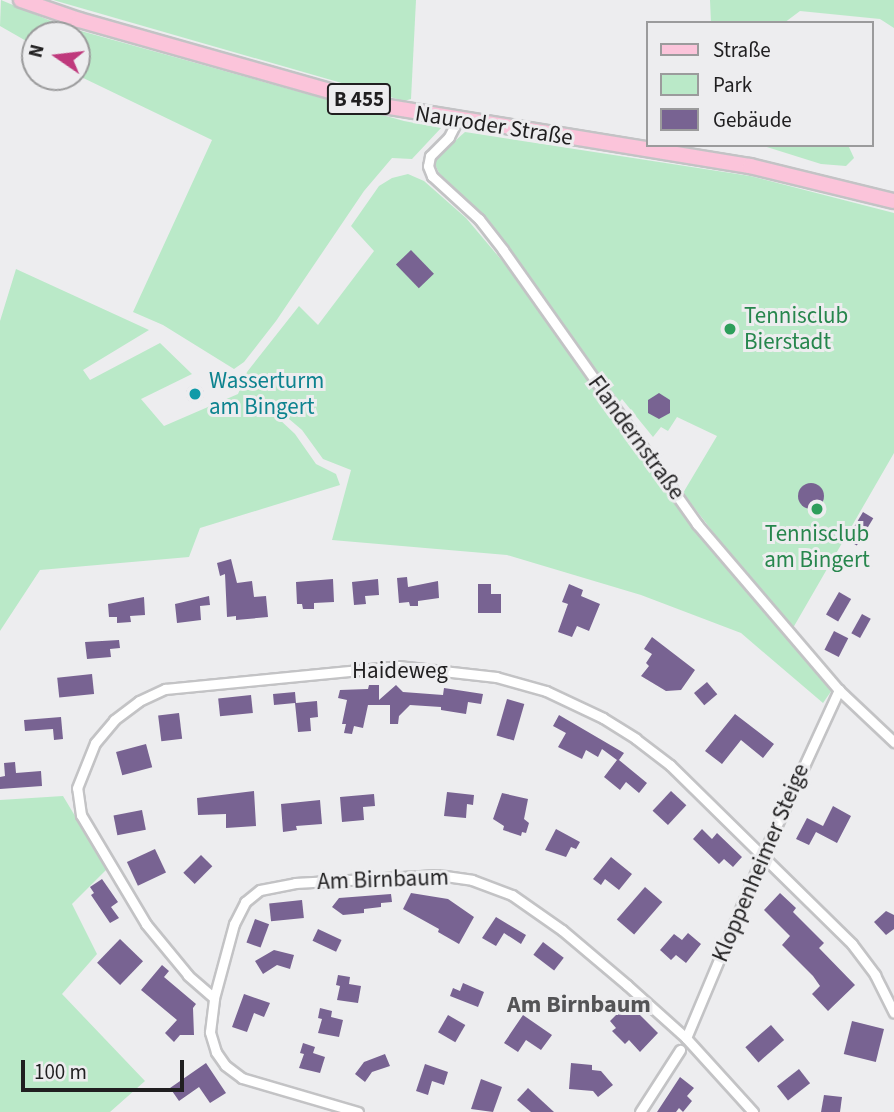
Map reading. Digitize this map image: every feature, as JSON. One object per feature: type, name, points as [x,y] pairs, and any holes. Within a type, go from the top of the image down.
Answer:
[{"type":"main road","name":"Nauroder Straße","points":[[21,0],[79,20],[361,100],[457,121],[750,166],[894,201]]},
{"type":"street","name":"Flandernstraße","points":[[457,121],[449,137],[430,156],[428,166],[432,176],[479,219],[697,524],[839,690],[894,742]]},
{"type":"street","name":"Haideweg","points":[[214,998],[188,975],[146,924],[82,814],[77,788],[95,743],[114,720],[139,701],[164,689],[398,666],[496,677],[546,691],[603,718],[636,739],[670,765],[852,944],[875,975],[894,1013]]},
{"type":"street","name":"Kloppenheimer Steige","points":[[686,1038],[763,855],[839,690]]},
{"type":"street","name":"Am Birnbaum","points":[[358,1112],[242,1078],[225,1065],[210,1032],[214,998],[234,924],[245,902],[260,890],[295,883],[438,875],[471,880],[512,895],[562,930],[686,1038],[753,1112]]},
{"type":"street","points":[[640,1112],[680,1050]]},
{"type":"green space","points":[[1,0],[51,21],[21,21],[21,38],[0,26]]},
{"type":"green space","points":[[53,0],[416,0],[411,99],[404,101]]},
{"type":"green space","points":[[710,0],[894,0],[894,28],[880,19],[800,11],[787,21],[711,21]]},
{"type":"green space","points":[[91,34],[404,121],[441,128],[412,159],[392,158],[364,191],[276,321],[244,362],[234,369],[163,325],[133,312],[212,140],[91,82]]},
{"type":"green space","points":[[465,132],[750,176],[894,213],[894,453],[793,628],[739,566],[683,493],[717,436],[677,417],[668,431],[661,427],[653,437],[622,399],[619,403],[488,219],[439,173],[435,164],[437,157]]},
{"type":"green space","points":[[766,147],[849,147],[854,158],[846,166],[821,164]]},
{"type":"green space","points":[[408,174],[424,181],[466,218],[504,263],[694,527],[832,690],[823,703],[741,633],[641,595],[507,555],[332,540],[351,470],[323,459],[302,430],[282,413],[278,418],[295,434],[316,464],[336,474],[340,485],[200,528],[189,557],[40,570],[0,631],[0,321],[16,269],[149,330],[83,370],[90,380],[160,343],[192,374],[141,399],[164,426],[238,394],[247,372],[299,306],[318,325],[374,251],[351,226],[379,186],[392,178]]},
{"type":"green space","points":[[63,796],[107,869],[72,904],[97,954],[62,994],[145,1081],[110,1112],[0,1112],[0,800]]},
{"type":"building","points":[[411,250],[434,274],[419,288],[396,265]]},
{"type":"building","name":"Wasserturm am Bingert","points":[[195,385],[201,388],[204,394],[201,400],[195,403],[189,400],[186,394],[189,388]]},
{"type":"building","points":[[659,393],[670,400],[670,413],[659,419],[648,413],[648,400]]},
{"type":"building","points":[[811,483],[820,487],[824,496],[820,505],[811,509],[802,505],[798,496],[802,487]]},
{"type":"building","points":[[863,512],[873,518],[857,546],[847,539]]},
{"type":"building","points":[[231,559],[237,583],[252,581],[254,597],[266,596],[268,617],[236,620],[236,616],[227,617],[225,574],[220,576],[217,563]]},
{"type":"building","points":[[407,577],[408,587],[438,581],[439,598],[418,601],[418,606],[410,606],[409,602],[399,603],[397,578]]},
{"type":"building","points":[[333,579],[334,602],[314,603],[314,609],[303,609],[302,604],[297,604],[296,582]]},
{"type":"building","points":[[378,579],[379,595],[365,596],[366,604],[354,605],[352,582]]},
{"type":"building","points":[[478,584],[491,584],[491,594],[501,594],[501,613],[478,613]]},
{"type":"building","points":[[569,584],[583,590],[581,596],[600,604],[589,631],[577,626],[572,637],[558,632],[568,604],[562,602]]},
{"type":"building","points":[[839,592],[851,599],[838,622],[826,615]]},
{"type":"building","points":[[209,596],[210,605],[200,606],[201,620],[177,623],[175,604]]},
{"type":"building","points":[[144,597],[145,615],[130,616],[131,622],[117,623],[117,617],[109,617],[108,604]]},
{"type":"building","points":[[862,614],[871,619],[860,638],[851,633]]},
{"type":"building","points":[[834,631],[848,638],[839,657],[824,650]]},
{"type":"building","points":[[652,637],[695,670],[681,690],[666,691],[641,676],[649,666],[646,663],[652,654],[644,649]]},
{"type":"building","points":[[119,640],[120,648],[110,649],[111,657],[87,659],[85,642]]},
{"type":"building","points":[[92,674],[94,694],[59,698],[57,678]]},
{"type":"building","points":[[707,682],[717,694],[704,705],[694,693]]},
{"type":"building","points":[[369,685],[379,685],[379,700],[396,685],[403,692],[443,695],[444,688],[483,694],[481,704],[468,702],[466,714],[441,710],[441,707],[410,705],[399,716],[398,724],[390,724],[390,705],[368,705],[363,728],[354,726],[352,734],[344,733],[346,724],[342,724],[347,700],[338,698],[340,690],[368,689]]},
{"type":"building","points":[[295,692],[296,703],[317,701],[318,717],[310,718],[311,731],[298,732],[295,703],[274,705],[273,694]]},
{"type":"building","points":[[251,695],[253,713],[220,716],[218,698]]},
{"type":"building","points":[[507,699],[524,704],[514,740],[497,736]]},
{"type":"building","points":[[179,713],[182,739],[161,741],[158,716]]},
{"type":"building","points":[[735,714],[774,744],[763,758],[741,740],[722,764],[705,751]]},
{"type":"building","points":[[559,715],[624,753],[619,760],[647,783],[639,793],[626,782],[620,790],[604,777],[617,760],[602,749],[598,757],[586,750],[582,759],[558,747],[566,733],[553,726]]},
{"type":"building","points":[[61,717],[63,739],[54,740],[53,729],[25,731],[24,720]]},
{"type":"building","points":[[146,744],[152,767],[122,775],[116,752]]},
{"type":"building","points":[[15,762],[16,773],[41,771],[42,786],[0,789],[0,777],[5,776],[4,763]]},
{"type":"building","points":[[254,791],[256,826],[226,828],[226,814],[198,815],[197,798]]},
{"type":"building","points":[[671,791],[686,805],[668,825],[653,811]]},
{"type":"building","points":[[447,792],[474,795],[473,805],[467,804],[466,818],[444,816]]},
{"type":"building","points":[[502,793],[528,799],[524,819],[529,823],[526,833],[522,832],[521,836],[503,830],[504,826],[493,819]]},
{"type":"building","points":[[374,794],[375,806],[363,807],[364,820],[342,822],[340,797]]},
{"type":"building","points":[[320,800],[322,824],[296,826],[297,830],[283,832],[281,804]]},
{"type":"building","points":[[833,806],[851,816],[837,843],[816,832],[809,845],[796,839],[807,818],[823,826]]},
{"type":"building","points":[[142,810],[146,830],[117,835],[114,816]]},
{"type":"building","points":[[556,829],[580,842],[576,849],[571,847],[566,857],[545,850]]},
{"type":"building","points":[[702,829],[712,839],[717,833],[742,857],[733,867],[724,859],[719,864],[693,839]]},
{"type":"building","points":[[155,849],[166,873],[138,886],[127,862]]},
{"type":"building","points":[[201,855],[212,866],[195,884],[183,873]]},
{"type":"building","points":[[611,857],[632,874],[619,890],[605,879],[601,885],[593,879]]},
{"type":"building","points":[[102,879],[118,902],[111,907],[119,918],[110,923],[91,895],[94,893],[90,887]]},
{"type":"building","points":[[645,887],[662,902],[634,935],[617,919]]},
{"type":"building","points":[[411,893],[448,899],[474,917],[459,944],[438,932],[439,929],[403,909]]},
{"type":"building","points":[[780,893],[796,908],[793,912],[824,943],[819,948],[855,985],[828,1011],[812,994],[820,986],[782,945],[790,936],[764,910]]},
{"type":"building","points":[[391,894],[392,902],[381,903],[381,907],[364,909],[364,913],[343,915],[332,907],[339,898]]},
{"type":"building","points":[[302,900],[304,918],[271,921],[269,903]]},
{"type":"building","points":[[886,911],[894,915],[894,929],[886,935],[874,922]]},
{"type":"building","points":[[496,917],[526,935],[521,944],[504,933],[496,946],[482,938]]},
{"type":"building","points":[[255,919],[269,924],[261,948],[246,942]]},
{"type":"building","points":[[318,929],[342,940],[336,952],[313,941]]},
{"type":"building","points":[[688,933],[701,944],[686,963],[676,955],[671,960],[660,950],[674,934],[682,940]]},
{"type":"building","points":[[120,939],[143,961],[120,985],[97,963]]},
{"type":"building","points":[[543,942],[564,958],[554,970],[533,955]]},
{"type":"building","points":[[274,950],[294,955],[290,969],[277,965],[263,974],[255,961]]},
{"type":"building","points":[[162,965],[169,971],[164,977],[196,1004],[193,1008],[194,1035],[180,1035],[174,1042],[165,1033],[177,1020],[141,990]]},
{"type":"building","points":[[338,975],[350,977],[349,984],[361,986],[358,1003],[337,1000],[340,986],[336,985]]},
{"type":"building","points":[[463,983],[484,992],[478,1007],[450,996],[453,988],[460,991]]},
{"type":"building","points":[[244,994],[270,1003],[264,1017],[254,1013],[247,1032],[232,1027]]},
{"type":"building","points":[[628,1003],[658,1033],[640,1052],[629,1040],[625,1044],[612,1031],[616,1028],[610,1021]]},
{"type":"building","points":[[320,1008],[332,1011],[331,1017],[343,1020],[339,1037],[318,1033],[322,1019],[318,1018]]},
{"type":"building","points":[[448,1015],[465,1025],[455,1042],[438,1032]]},
{"type":"building","points":[[523,1015],[552,1035],[541,1050],[526,1040],[518,1052],[504,1043]]},
{"type":"building","points":[[852,1021],[884,1029],[876,1062],[844,1054]]},
{"type":"building","points":[[771,1025],[784,1040],[758,1062],[745,1047]]},
{"type":"building","points":[[303,1043],[315,1047],[313,1053],[325,1057],[320,1073],[299,1068],[304,1054],[300,1053]]},
{"type":"building","points":[[385,1054],[390,1066],[372,1072],[365,1082],[355,1074],[364,1062]]},
{"type":"building","points":[[206,1063],[226,1093],[210,1103],[199,1087],[179,1101],[170,1088]]},
{"type":"building","points":[[571,1063],[592,1065],[592,1070],[601,1071],[613,1085],[598,1097],[593,1091],[569,1089]]},
{"type":"building","points":[[425,1064],[448,1072],[444,1085],[432,1081],[428,1095],[416,1091]]},
{"type":"building","points":[[799,1069],[810,1083],[788,1100],[777,1086]]},
{"type":"building","points":[[680,1077],[694,1088],[687,1096],[692,1101],[683,1112],[679,1108],[676,1112],[657,1112]]},
{"type":"building","points":[[481,1079],[502,1087],[493,1112],[471,1109]]},
{"type":"building","points":[[528,1088],[554,1112],[531,1112],[517,1100]]},
{"type":"building","points":[[824,1095],[842,1097],[840,1112],[821,1112]]},
{"type":"place","name":"Tennisclub Bierstadt","points":[[730,329]]},
{"type":"place","name":"Wasserturm am Bingert","points":[[195,394]]},
{"type":"place","name":"Tennisclub am Bingert","points":[[817,509]]},
{"type":"district","name":"Am Birnbaum","points":[[579,1005]]}]
